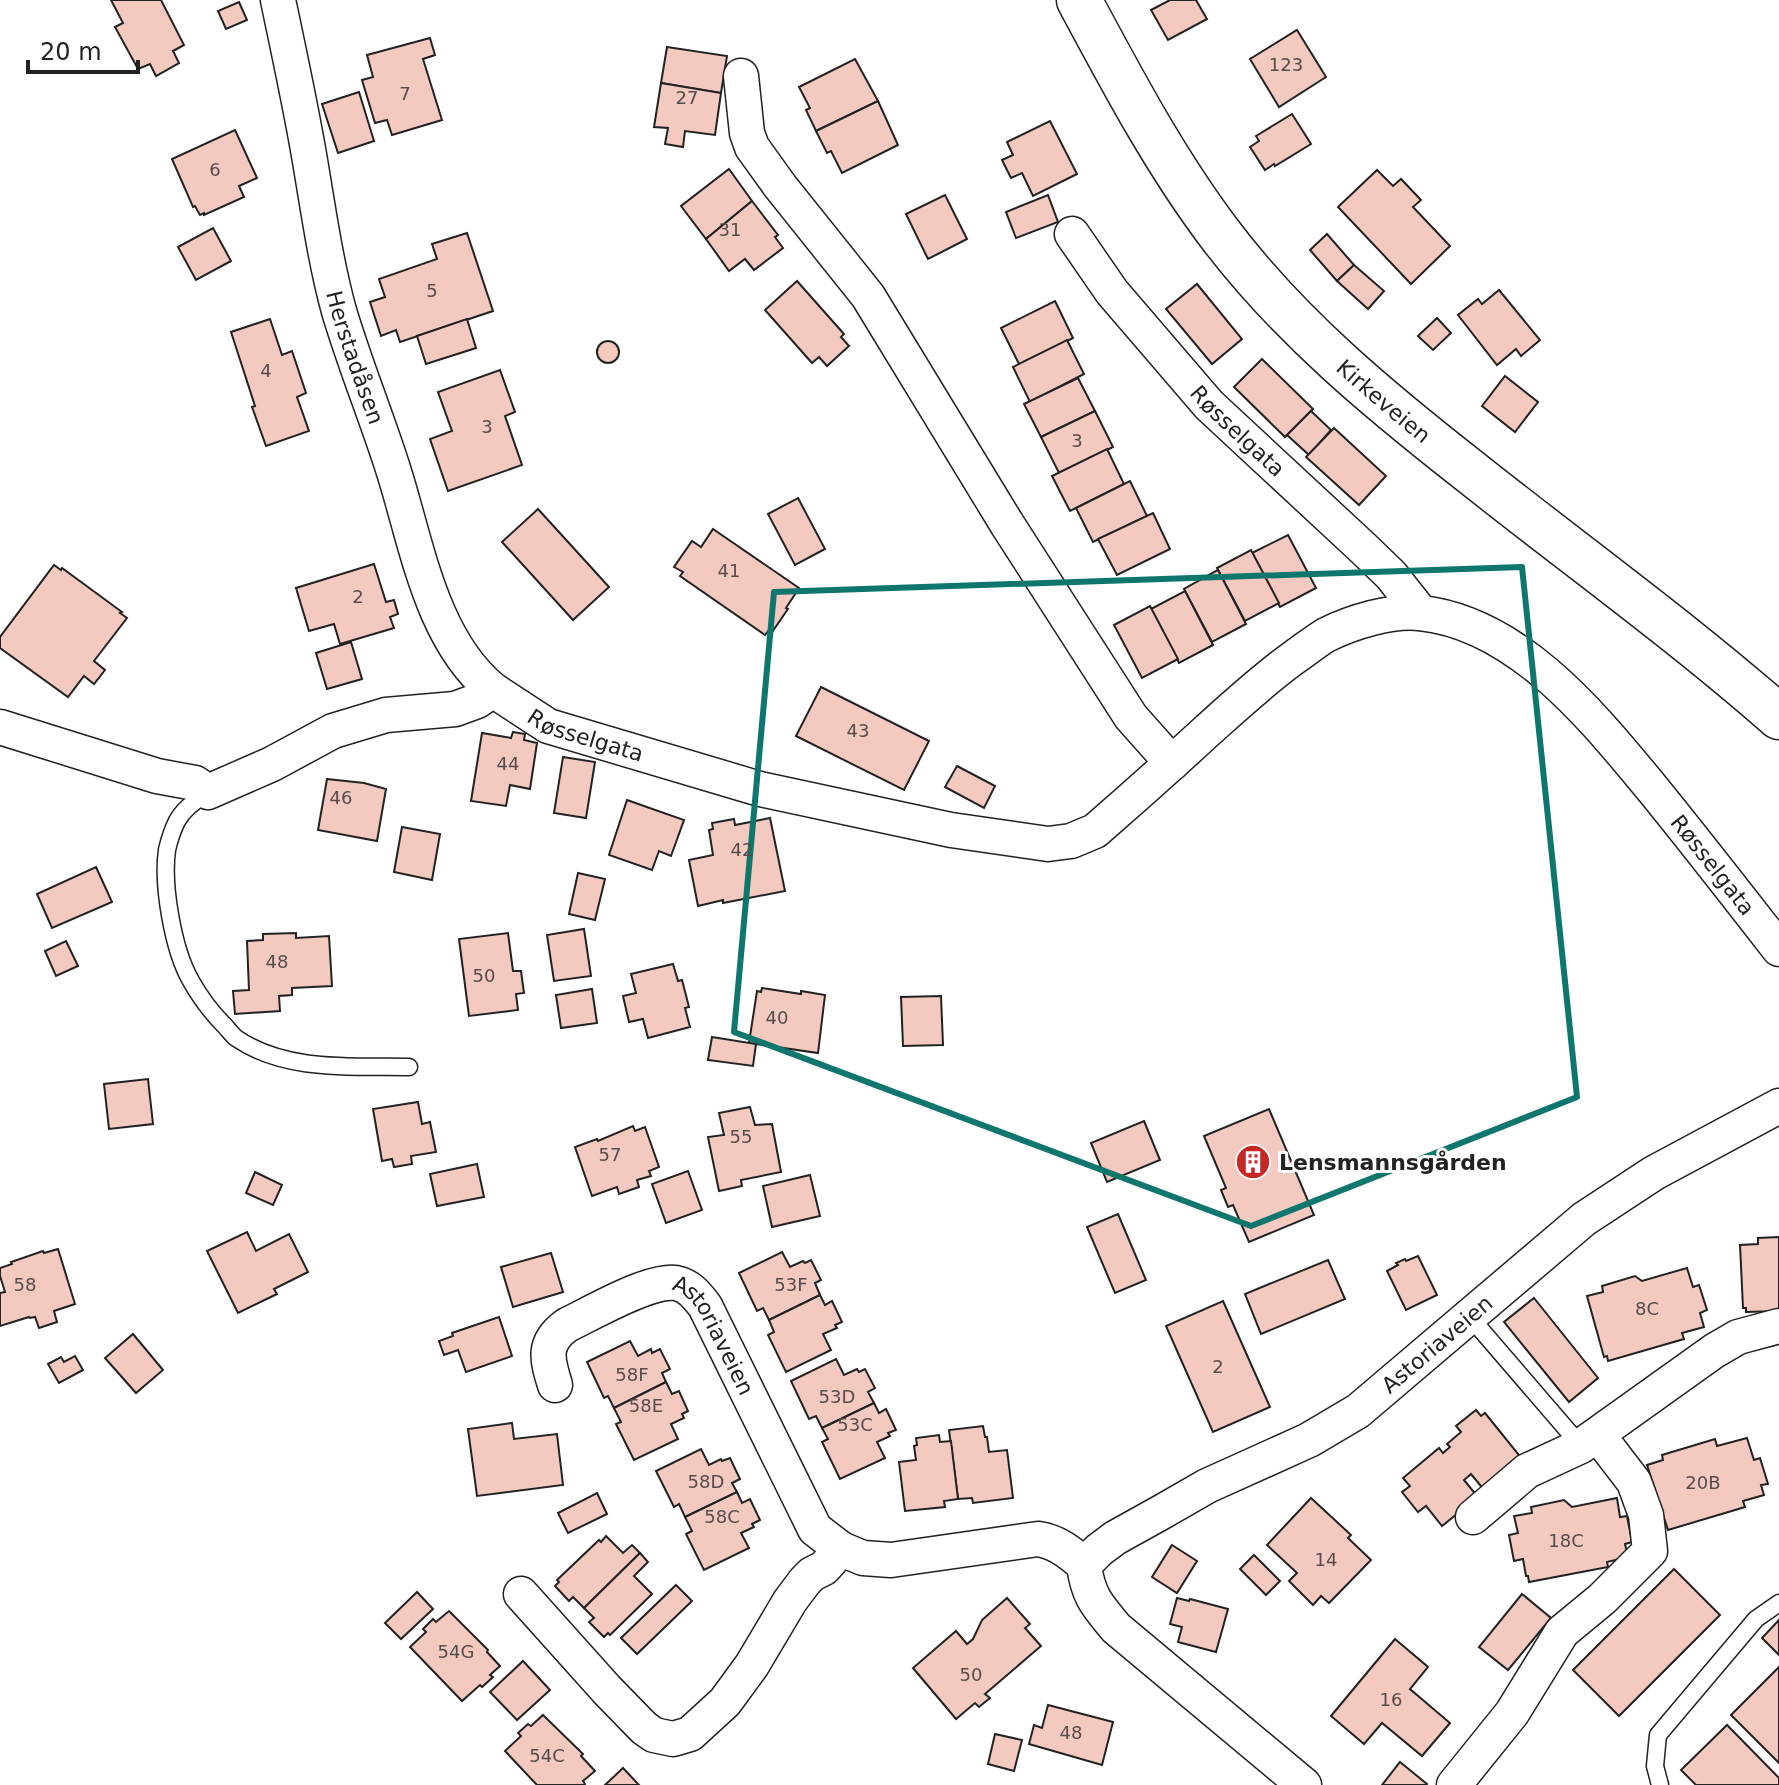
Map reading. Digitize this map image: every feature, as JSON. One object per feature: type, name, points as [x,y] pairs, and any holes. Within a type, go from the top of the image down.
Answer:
[{"type":"main road","name":"Kirkeveien","points":[[1079,0],[1134,103],[1219,233],[1331,357],[1411,426],[1725,671],[1779,717]]},
{"type":"street","name":"Herstadåsen","points":[[278,0],[323,244],[339,310],[437,610],[451,638],[481,680],[493,690]]},
{"type":"street","points":[[741,76],[747,133],[752,147],[868,296],[1007,524],[1131,717],[1172,763]]},
{"type":"street","name":"Røsselgata","points":[[1072,234],[1112,292],[1209,405],[1391,575],[1421,613]]},
{"type":"street","name":"Røsselgata","points":[[493,690],[548,726],[760,789],[951,830],[1048,844],[1071,841],[1095,831],[1266,677],[1323,637],[1365,620],[1404,612],[1421,613],[1453,620],[1499,639],[1567,692],[1601,727],[1684,827],[1779,949]]},
{"type":"street","points":[[0,727],[157,776],[195,783],[208,792],[272,764],[333,731],[386,715],[455,709],[477,701],[493,690]]},
{"type":"street","name":"Astoriaveien","points":[[555,1385],[549,1364],[549,1349],[555,1333],[651,1285],[676,1283],[692,1290],[705,1306],[815,1529],[841,1549],[863,1558],[891,1560],[1038,1539],[1048,1540],[1084,1565],[1107,1544],[1207,1486],[1309,1440],[1358,1411],[1584,1219],[1654,1173],[1779,1106]]},
{"type":"street","points":[[1473,1517],[1527,1471],[1590,1441],[1714,1351],[1738,1337],[1779,1326]]},
{"type":"street","points":[[1454,1785],[1512,1713],[1562,1632],[1602,1599],[1650,1551],[1646,1515],[1634,1482],[1590,1441]]},
{"type":"street","points":[[521,1594],[644,1728],[654,1735],[673,1739],[690,1734],[725,1702],[805,1581],[824,1568],[841,1549]]},
{"type":"street","points":[[1084,1565],[1086,1582],[1095,1603],[1116,1628],[1304,1785]]},
{"type":"lane","points":[[208,792],[190,804],[178,819],[167,848],[166,885],[183,965],[212,1012],[235,1038],[274,1057],[330,1066],[409,1067]]},
{"type":"lane","points":[[1470,1317],[1590,1441]]},
{"type":"lane","points":[[1660,1785],[1655,1766],[1658,1735],[1756,1619],[1779,1603]]},
{"type":"highlighted area","points":[[1522,567],[1577,1097],[1251,1226],[734,1032],[774,592]]},
{"type":"building","points":[[111,0],[161,0],[184,45],[173,51],[179,63],[156,76],[150,64],[138,69],[115,27],[123,23]]},
{"type":"building","points":[[1170,0],[1196,0],[1207,19],[1168,40],[1151,10]]},
{"type":"building","points":[[239,2],[247,20],[226,29],[218,11]]},
{"type":"building","points":[[1297,30],[1326,77],[1279,107],[1250,59]]},
{"type":"building","points":[[430,38],[435,55],[423,59],[442,120],[392,135],[387,120],[375,123],[362,80],[373,77],[367,55]]},
{"type":"building","points":[[667,47],[727,56],[721,93],[661,83]]},
{"type":"building","points":[[855,59],[878,101],[816,131],[806,110],[810,108],[799,87]]},
{"type":"building","points":[[661,83],[721,93],[715,135],[685,131],[683,147],[665,144],[668,128],[654,127]]},
{"type":"building","points":[[359,92],[374,141],[338,153],[322,104]]},
{"type":"building","points":[[878,101],[898,145],[842,173],[816,131]]},
{"type":"building","points":[[1292,114],[1311,144],[1265,170],[1250,147],[1259,141],[1256,136]]},
{"type":"building","points":[[1050,121],[1077,174],[1033,196],[1022,173],[1011,178],[1002,160],[1013,155],[1007,142]]},
{"type":"building","points":[[235,130],[257,178],[239,186],[244,197],[200,215],[193,207],[172,159]]},
{"type":"building","points":[[729,169],[752,201],[706,239],[681,206]]},
{"type":"building","points":[[1377,170],[1393,186],[1401,179],[1421,200],[1413,207],[1450,246],[1411,284],[1338,207]]},
{"type":"building","points":[[945,195],[967,239],[928,259],[906,214]]},
{"type":"building","points":[[1048,195],[1058,222],[1016,238],[1006,212]]},
{"type":"building","points":[[752,201],[778,235],[775,237],[783,248],[754,270],[745,259],[729,271],[706,239]]},
{"type":"building","points":[[213,228],[231,261],[196,280],[178,247]]},
{"type":"building","points":[[467,233],[493,311],[400,342],[396,330],[381,336],[370,302],[385,297],[379,279],[437,259],[432,244]]},
{"type":"building","points":[[1327,234],[1354,265],[1337,281],[1310,250]]},
{"type":"building","points":[[1354,265],[1384,291],[1368,309],[1337,281]]},
{"type":"building","points":[[797,281],[844,334],[841,337],[849,346],[827,366],[819,357],[812,363],[765,310]]},
{"type":"building","points":[[1197,284],[1242,339],[1212,364],[1166,309]]},
{"type":"building","points":[[1499,290],[1540,340],[1521,356],[1516,349],[1497,365],[1458,315],[1478,299],[1482,304]]},
{"type":"building","points":[[1055,301],[1073,338],[1019,364],[1001,328]]},
{"type":"building","points":[[1437,318],[1451,333],[1433,350],[1418,336]]},
{"type":"building","points":[[270,319],[282,355],[292,351],[306,393],[297,397],[309,431],[266,446],[231,332]]},
{"type":"building","points":[[467,319],[476,348],[426,364],[417,336]]},
{"type":"building","points":[[1067,340],[1084,374],[1030,402],[1013,367]]},
{"type":"building","points":[[608,341],[616,344],[619,352],[616,360],[608,363],[600,360],[597,352],[600,344]]},
{"type":"building","points":[[1262,359],[1313,409],[1285,437],[1234,387]]},
{"type":"building","points":[[500,370],[515,412],[505,416],[522,465],[448,491],[430,439],[452,431],[438,392]]},
{"type":"building","points":[[1505,376],[1538,402],[1515,432],[1482,406]]},
{"type":"building","points":[[1078,378],[1095,411],[1041,437],[1024,404]]},
{"type":"building","points":[[1095,411],[1113,447],[1059,473],[1041,437]]},
{"type":"building","points":[[1311,411],[1331,430],[1309,455],[1287,435]]},
{"type":"building","points":[[1334,428],[1386,476],[1359,505],[1306,457]]},
{"type":"building","points":[[1107,449],[1124,484],[1070,511],[1052,476]]},
{"type":"building","points":[[1130,481],[1147,516],[1093,542],[1076,508]]},
{"type":"building","points":[[798,498],[825,549],[795,565],[768,514]]},
{"type":"building","points":[[538,509],[609,587],[573,620],[502,542]]},
{"type":"building","points":[[1153,513],[1170,549],[1117,575],[1098,539]]},
{"type":"building","points":[[713,529],[799,588],[772,632],[769,630],[765,635],[680,576],[683,572],[674,567],[692,541],[701,547]]},
{"type":"building","points":[[1288,535],[1316,588],[1280,607],[1252,553]]},
{"type":"building","points":[[1251,550],[1279,603],[1245,621],[1217,568]]},
{"type":"building","points":[[374,564],[386,602],[394,600],[398,614],[390,617],[394,628],[340,644],[334,624],[309,631],[296,588]]},
{"type":"building","points":[[54,565],[127,618],[94,661],[105,670],[94,684],[84,676],[68,697],[0,648],[0,637]]},
{"type":"building","points":[[1218,570],[1246,624],[1212,642],[1184,589]]},
{"type":"building","points":[[1185,591],[1213,645],[1179,663],[1151,609]]},
{"type":"building","points":[[1150,606],[1178,659],[1142,678],[1114,625]]},
{"type":"building","points":[[351,642],[362,679],[327,689],[316,653]]},
{"type":"building","points":[[821,687],[929,741],[904,790],[796,736]]},
{"type":"building","points":[[513,732],[525,734],[524,740],[537,743],[530,789],[510,785],[506,806],[471,801],[482,733],[511,738]]},
{"type":"building","points":[[563,757],[595,762],[586,818],[554,813]]},
{"type":"building","points":[[957,766],[995,786],[984,808],[945,787]]},
{"type":"building","points":[[327,779],[386,789],[377,841],[318,830]]},
{"type":"building","points":[[627,800],[684,820],[671,856],[659,851],[652,870],[609,855]]},
{"type":"building","points":[[770,818],[785,891],[698,906],[689,860],[713,855],[709,830],[713,829],[712,823],[734,819],[735,825]]},
{"type":"building","points":[[402,827],[440,834],[432,880],[394,872]]},
{"type":"building","points":[[96,867],[112,902],[52,928],[37,894]]},
{"type":"building","points":[[578,873],[605,879],[595,920],[569,914]]},
{"type":"building","points":[[584,929],[591,976],[554,981],[547,935]]},
{"type":"building","points":[[296,933],[296,938],[329,936],[332,986],[292,988],[292,995],[279,996],[280,1011],[235,1014],[233,991],[249,990],[247,941],[263,940],[263,934]]},
{"type":"building","points":[[508,933],[513,971],[521,971],[524,993],[516,994],[518,1010],[469,1016],[459,939]]},
{"type":"building","points":[[66,941],[78,966],[56,976],[45,951]]},
{"type":"building","points":[[673,964],[678,981],[682,980],[690,1027],[648,1038],[643,1019],[629,1022],[623,996],[636,993],[631,974]]},
{"type":"building","points":[[762,988],[825,995],[818,1053],[749,1043],[757,991],[761,992]]},
{"type":"building","points":[[592,989],[597,1023],[561,1028],[556,995]]},
{"type":"building","points":[[941,996],[943,1045],[903,1046],[901,997]]},
{"type":"building","points":[[712,1037],[756,1044],[753,1066],[708,1060]]},
{"type":"building","points":[[148,1079],[153,1124],[109,1129],[104,1084]]},
{"type":"building","points":[[418,1102],[422,1124],[430,1122],[436,1152],[411,1156],[412,1164],[394,1167],[392,1159],[382,1161],[373,1109]]},
{"type":"building","points":[[750,1107],[755,1125],[772,1124],[781,1172],[741,1180],[742,1186],[719,1191],[708,1137],[724,1135],[719,1113]]},
{"type":"building","name":"Lensmannsgården","points":[[1269,1109],[1314,1215],[1249,1242],[1233,1205],[1228,1207],[1221,1190],[1226,1188],[1204,1136]]},
{"type":"building","points":[[1144,1121],[1160,1160],[1107,1182],[1091,1143]]},
{"type":"building","points":[[633,1126],[635,1131],[645,1127],[659,1167],[649,1171],[651,1176],[637,1180],[639,1187],[619,1194],[617,1187],[592,1196],[575,1147]]},
{"type":"building","points":[[477,1164],[484,1197],[437,1206],[430,1174]]},
{"type":"building","points":[[688,1171],[702,1210],[666,1223],[652,1184]]},
{"type":"building","points":[[255,1172],[282,1185],[273,1205],[246,1193]]},
{"type":"building","points":[[810,1175],[820,1216],[772,1227],[763,1186]]},
{"type":"building","points":[[1118,1214],[1146,1280],[1115,1293],[1087,1227]]},
{"type":"building","points":[[247,1232],[256,1251],[289,1234],[308,1272],[274,1289],[277,1294],[238,1313],[207,1251]]},
{"type":"building","points":[[1779,1237],[1779,1311],[1746,1312],[1743,1308],[1740,1245],[1758,1244],[1758,1238]]},
{"type":"building","points":[[58,1249],[75,1304],[54,1311],[57,1322],[39,1328],[35,1317],[0,1326],[0,1293],[5,1292],[0,1268],[43,1251]]},
{"type":"building","points":[[782,1252],[790,1267],[811,1260],[821,1280],[815,1283],[820,1295],[769,1320],[763,1308],[757,1311],[739,1273]]},
{"type":"building","points":[[551,1253],[563,1292],[513,1307],[501,1267]]},
{"type":"building","points":[[1418,1256],[1437,1295],[1406,1310],[1387,1271],[1398,1265],[1396,1263]]},
{"type":"building","points":[[1328,1260],[1345,1299],[1261,1334],[1245,1294]]},
{"type":"building","points":[[1687,1268],[1693,1287],[1699,1285],[1707,1310],[1700,1313],[1704,1327],[1682,1333],[1684,1339],[1608,1361],[1607,1356],[1604,1357],[1587,1296],[1603,1292],[1602,1286],[1635,1276],[1642,1281]]},
{"type":"building","points":[[820,1295],[825,1305],[832,1301],[842,1322],[835,1325],[837,1328],[823,1334],[831,1350],[786,1372],[768,1335],[774,1332],[769,1320]]},
{"type":"building","points":[[1534,1298],[1598,1378],[1569,1402],[1504,1322]]},
{"type":"building","points":[[1223,1301],[1270,1407],[1213,1432],[1166,1326]]},
{"type":"building","points":[[499,1317],[512,1356],[466,1372],[458,1350],[444,1355],[439,1341],[453,1336],[452,1333]]},
{"type":"building","points":[[133,1334],[163,1370],[136,1393],[105,1358]]},
{"type":"building","points":[[630,1341],[638,1356],[651,1349],[652,1353],[660,1349],[670,1369],[662,1373],[666,1382],[614,1408],[608,1396],[604,1398],[587,1362]]},
{"type":"building","points":[[75,1356],[83,1370],[59,1383],[48,1364],[61,1357],[64,1362]]},
{"type":"building","points":[[836,1359],[844,1375],[865,1369],[875,1388],[868,1392],[874,1403],[822,1428],[816,1416],[809,1419],[791,1381]]},
{"type":"building","points":[[666,1382],[672,1394],[679,1391],[688,1411],[682,1414],[684,1418],[671,1424],[678,1439],[634,1460],[616,1424],[621,1422],[614,1408]]},
{"type":"building","points":[[874,1403],[879,1413],[886,1409],[896,1430],[877,1442],[885,1458],[840,1479],[822,1442],[828,1439],[822,1428]]},
{"type":"building","points":[[1476,1410],[1481,1416],[1485,1413],[1523,1460],[1485,1491],[1471,1474],[1464,1480],[1478,1497],[1442,1526],[1426,1506],[1418,1512],[1402,1492],[1410,1486],[1403,1478],[1439,1448],[1443,1453],[1450,1447],[1447,1444],[1461,1432],[1456,1426]]},
{"type":"building","points":[[512,1423],[514,1439],[557,1434],[563,1485],[477,1496],[468,1429]]},
{"type":"building","points":[[983,1426],[989,1452],[1007,1450],[1013,1498],[973,1503],[972,1498],[958,1499],[949,1430]]},
{"type":"building","points":[[939,1435],[940,1442],[951,1441],[958,1499],[944,1501],[945,1507],[905,1511],[899,1462],[916,1460],[916,1438]]},
{"type":"building","points":[[1747,1438],[1754,1460],[1760,1458],[1768,1484],[1761,1485],[1764,1495],[1743,1501],[1745,1507],[1668,1530],[1647,1465],[1663,1460],[1662,1455],[1715,1439],[1717,1446]]},
{"type":"building","points":[[701,1449],[709,1465],[730,1458],[740,1479],[732,1483],[737,1492],[685,1517],[679,1504],[674,1507],[656,1471]]},
{"type":"building","points":[[737,1492],[742,1503],[750,1499],[760,1520],[741,1533],[749,1548],[704,1570],[686,1534],[692,1531],[685,1517]]},
{"type":"building","points":[[597,1493],[607,1514],[568,1533],[558,1513]]},
{"type":"building","points":[[1311,1498],[1351,1535],[1348,1538],[1371,1560],[1329,1603],[1321,1596],[1313,1605],[1289,1581],[1297,1573],[1267,1545]]},
{"type":"building","points":[[1617,1498],[1620,1517],[1627,1516],[1632,1542],[1625,1544],[1628,1557],[1607,1562],[1608,1567],[1529,1582],[1523,1559],[1514,1561],[1509,1535],[1518,1533],[1514,1516],[1532,1513],[1531,1507],[1564,1500],[1572,1507]]},
{"type":"building","points":[[606,1536],[623,1553],[632,1545],[640,1553],[584,1608],[573,1597],[569,1601],[555,1586],[559,1582],[557,1580]]},
{"type":"building","points":[[1172,1545],[1197,1561],[1177,1593],[1152,1577]]},
{"type":"building","points":[[640,1553],[648,1562],[634,1576],[652,1594],[610,1635],[608,1633],[604,1637],[589,1622],[594,1618],[584,1608]]},
{"type":"building","points":[[1254,1555],[1280,1581],[1266,1595],[1240,1569]]},
{"type":"building","points":[[1674,1569],[1720,1615],[1619,1716],[1573,1670]]},
{"type":"building","points":[[676,1585],[692,1601],[637,1654],[621,1638]]},
{"type":"building","points":[[417,1592],[433,1609],[401,1639],[385,1623]]},
{"type":"building","points":[[1522,1594],[1551,1618],[1508,1670],[1479,1647]]},
{"type":"building","points":[[1007,1598],[1030,1624],[1025,1628],[1041,1646],[985,1694],[990,1698],[979,1707],[975,1703],[956,1719],[913,1668],[956,1631],[967,1644],[973,1639],[982,1620]]},
{"type":"building","points":[[1177,1598],[1228,1609],[1216,1652],[1178,1642],[1182,1627],[1170,1624]]},
{"type":"building","points":[[449,1611],[500,1666],[490,1675],[493,1677],[462,1701],[410,1647],[426,1632],[423,1629],[433,1619],[436,1622]]},
{"type":"building","points":[[1779,1620],[1779,1655],[1762,1638]]},
{"type":"building","points":[[1395,1639],[1428,1667],[1410,1689],[1450,1723],[1422,1756],[1382,1723],[1364,1744],[1331,1716]]},
{"type":"building","points":[[523,1661],[550,1690],[517,1720],[490,1692]]},
{"type":"building","points":[[1779,1667],[1779,1763],[1731,1715]]},
{"type":"building","points":[[1048,1705],[1113,1722],[1102,1765],[1029,1744],[1034,1725],[1042,1728]]},
{"type":"building","points":[[543,1715],[583,1754],[581,1756],[595,1771],[583,1781],[584,1785],[537,1785],[505,1751],[521,1736],[518,1733]]},
{"type":"building","points":[[1727,1725],[1779,1778],[1779,1785],[1696,1785],[1681,1770]]},
{"type":"building","points":[[995,1734],[1022,1740],[1014,1771],[988,1764]]},
{"type":"building","points":[[1400,1762],[1427,1784],[1382,1785]]},
{"type":"building","points":[[623,1768],[639,1785],[605,1785]]},
{"type":"place","name":"Lensmannsgården","points":[[1253,1162]]}]
